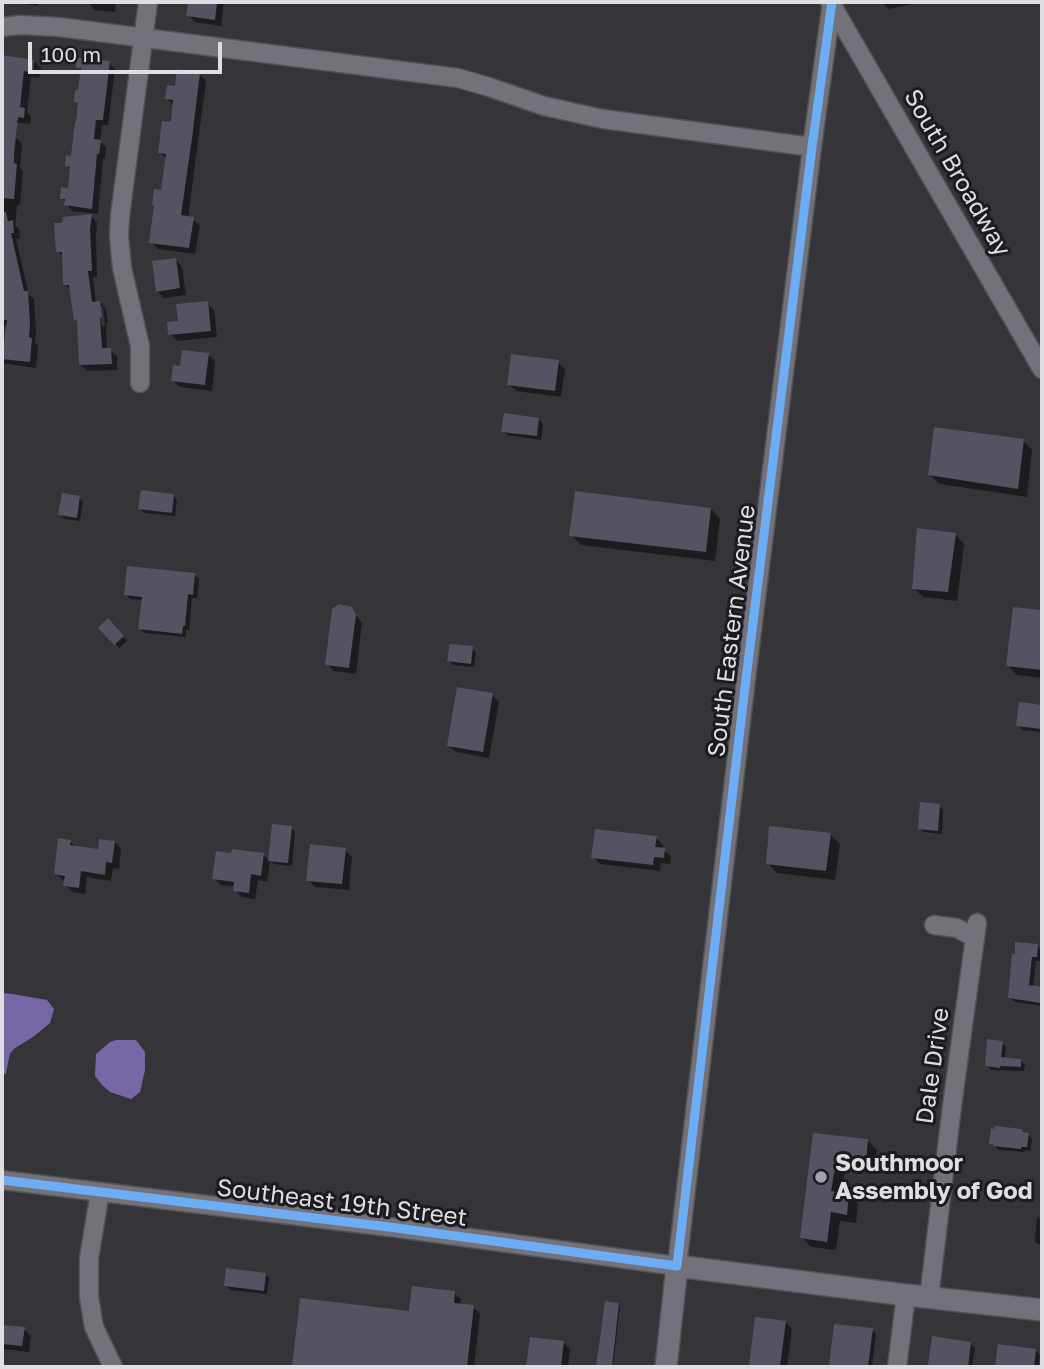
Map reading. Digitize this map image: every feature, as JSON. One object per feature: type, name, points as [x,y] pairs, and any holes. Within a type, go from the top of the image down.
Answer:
[{"type":"main road","name":"Southeast 19th Street","points":[[677,1266],[1042,1310]]},
{"type":"main road","name":"South Eastern Avenue","points":[[666,1367],[677,1266]]},
{"type":"street","points":[[140,383],[140,346],[122,268],[119,237],[148,2]]},
{"type":"street","name":"South Eastern Avenue","points":[[677,1266],[724,861],[831,3]]},
{"type":"street","name":"South Broadway","points":[[831,3],[1042,369]]},
{"type":"street","points":[[2,27],[38,26],[458,78],[544,106],[603,119],[812,147]]},
{"type":"street","name":"Dale Drive","points":[[929,1298],[976,931],[934,925]]},
{"type":"street","name":"Southeast 19th Street","points":[[2,1180],[397,1228],[677,1266]]},
{"type":"street","points":[[100,1192],[89,1258],[89,1297],[94,1327],[113,1367]]},
{"type":"street","points":[[897,1367],[906,1295]]},
{"type":"shaded area","points":[[2,993],[47,1000],[54,1009],[50,1023],[10,1053],[6,1073],[2,1076]]},
{"type":"shaded area","points":[[116,1040],[136,1040],[145,1052],[145,1070],[140,1092],[131,1099],[110,1092],[95,1076],[96,1054]]},
{"type":"building","points":[[188,2],[217,2],[215,20],[186,16]]},
{"type":"building","points":[[2,55],[34,60],[33,73],[24,71],[20,107],[25,108],[24,118],[18,117],[14,155],[14,163],[17,164],[14,199],[2,198]]},
{"type":"building","points":[[77,58],[110,61],[103,120],[96,120],[94,139],[101,140],[97,154],[92,209],[64,205],[65,199],[60,199],[61,187],[68,188],[70,167],[65,166],[66,155],[71,156],[76,122],[78,103],[74,102],[75,90],[78,90],[81,68],[76,68]]},
{"type":"building","points":[[177,69],[200,73],[181,215],[194,217],[189,248],[149,243],[154,189],[161,190],[166,154],[158,153],[162,121],[171,122],[173,100],[165,99],[167,85],[175,86]]},
{"type":"building","points":[[2,212],[6,212],[8,221],[13,220],[14,233],[11,233],[24,291],[28,291],[29,337],[32,338],[30,362],[2,359],[7,320],[2,320]]},
{"type":"building","points":[[92,214],[92,271],[88,271],[92,302],[100,301],[102,348],[111,348],[112,364],[79,365],[77,320],[74,321],[69,285],[63,285],[62,252],[56,252],[54,223],[62,223],[63,217]]},
{"type":"building","points":[[176,258],[180,288],[156,292],[152,261]]},
{"type":"building","points":[[208,301],[211,331],[168,335],[167,322],[178,321],[176,304]]},
{"type":"building","points":[[182,350],[209,353],[205,385],[171,381],[173,365],[180,366]]},
{"type":"building","points":[[511,354],[559,360],[555,391],[507,385]]},
{"type":"building","points":[[504,413],[539,418],[537,436],[501,432]]},
{"type":"building","points":[[934,427],[1024,439],[1018,489],[928,475]]},
{"type":"building","points":[[141,490],[174,494],[172,513],[138,509]]},
{"type":"building","points":[[575,491],[711,508],[706,552],[569,536]]},
{"type":"building","points":[[62,493],[80,496],[77,518],[58,515]]},
{"type":"building","points":[[917,528],[956,533],[948,592],[912,589]]},
{"type":"building","points":[[127,566],[195,573],[193,595],[188,594],[182,634],[138,629],[142,597],[124,595]]},
{"type":"building","points":[[339,604],[352,607],[356,615],[349,668],[325,665],[332,609]]},
{"type":"building","points":[[1013,607],[1042,610],[1042,670],[1006,666]]},
{"type":"building","points":[[108,618],[124,636],[114,645],[98,628]]},
{"type":"building","points":[[450,644],[473,646],[471,664],[447,661]]},
{"type":"building","points":[[457,687],[493,693],[483,752],[447,746]]},
{"type":"building","points":[[1019,702],[1042,705],[1041,729],[1016,726]]},
{"type":"building","points":[[920,802],[940,804],[938,831],[918,829]]},
{"type":"building","points":[[272,824],[292,826],[288,863],[268,861]]},
{"type":"building","points":[[769,826],[831,833],[826,871],[766,864]]},
{"type":"building","points":[[595,829],[657,836],[655,847],[665,848],[664,858],[654,857],[653,865],[591,858]]},
{"type":"building","points":[[58,838],[71,840],[70,845],[98,849],[99,839],[115,841],[112,863],[106,862],[105,875],[81,871],[79,888],[63,886],[65,876],[54,874]]},
{"type":"building","points":[[310,844],[346,848],[342,884],[306,881]]},
{"type":"building","points":[[232,849],[264,853],[261,876],[251,874],[249,893],[233,891],[234,882],[212,879],[216,851],[231,853]]},
{"type":"building","points":[[1015,942],[1038,944],[1037,957],[1032,957],[1029,985],[1042,987],[1041,1003],[1008,998]]},
{"type":"building","points":[[987,1039],[1003,1041],[1001,1057],[1021,1059],[1021,1067],[985,1066]]},
{"type":"building","points":[[995,1126],[1022,1129],[1023,1132],[1029,1133],[1027,1147],[1021,1149],[989,1144],[991,1128],[994,1129]]},
{"type":"building","name":"Southmoor Assembly of God","points":[[813,1133],[868,1139],[866,1162],[837,1157],[831,1191],[849,1193],[847,1215],[831,1212],[827,1242],[800,1238]]},
{"type":"building","points":[[226,1268],[266,1273],[264,1291],[224,1286]]},
{"type":"building","points":[[412,1286],[455,1291],[454,1303],[474,1305],[467,1367],[292,1367],[300,1298],[409,1311]]},
{"type":"building","points":[[605,1301],[619,1303],[612,1367],[596,1367]]},
{"type":"building","points":[[755,1317],[786,1321],[780,1367],[749,1367]]},
{"type":"building","points":[[834,1324],[873,1328],[868,1367],[829,1367]]},
{"type":"building","points":[[2,1325],[25,1327],[22,1346],[2,1344]]},
{"type":"building","points":[[932,1336],[971,1342],[968,1367],[928,1365]]},
{"type":"building","points":[[530,1337],[564,1341],[561,1367],[526,1367]]},
{"type":"building","points":[[998,1344],[1036,1349],[1034,1367],[995,1367]]},
{"type":"cycle path","points":[[2,1180],[397,1228],[677,1266],[745,687],[832,2]]},
{"type":"place","name":"Southmoor Assembly of God","points":[[821,1177]]}]
